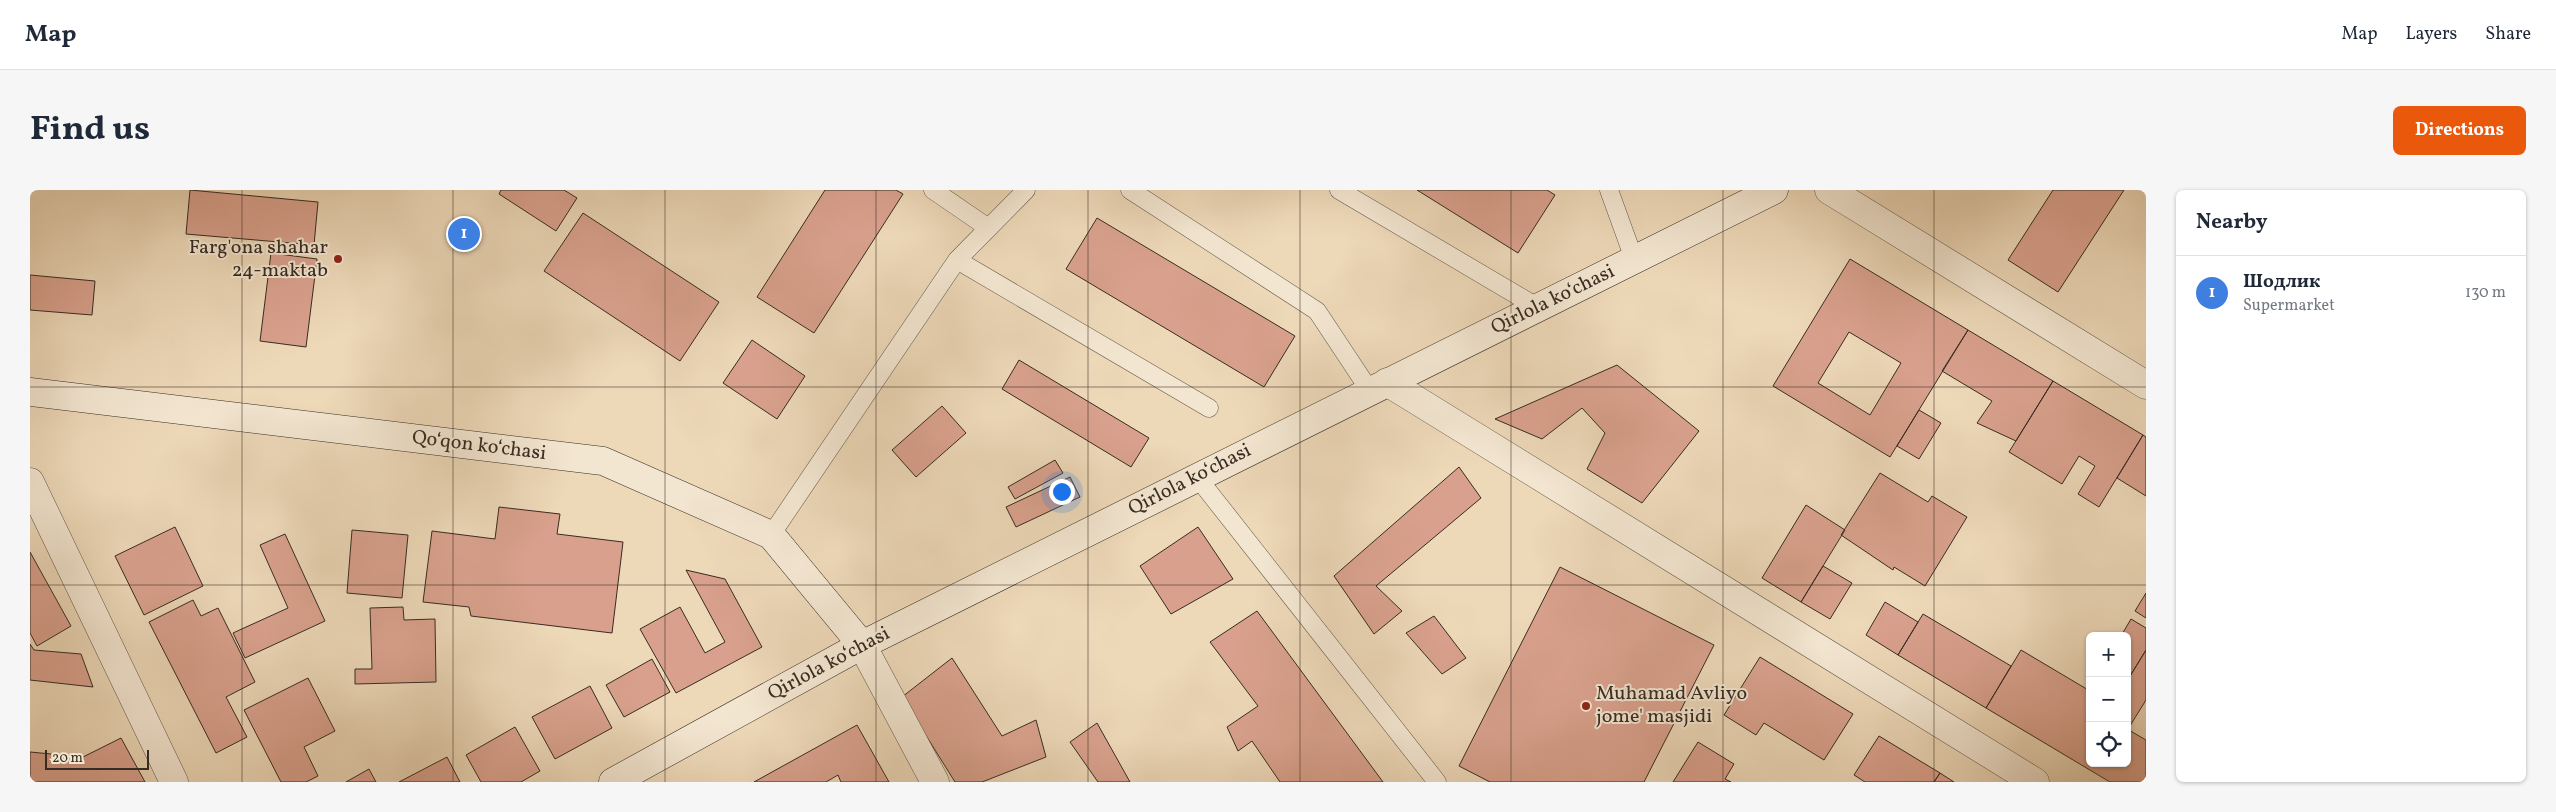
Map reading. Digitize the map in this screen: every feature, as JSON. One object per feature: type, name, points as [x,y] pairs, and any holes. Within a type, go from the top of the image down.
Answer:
[{"type":"street","name":"Qirlola koʻchasi","points":[[613,782],[862,645],[1774,190]]},
{"type":"street","points":[[1829,190],[2146,385]]},
{"type":"street","points":[[1379,386],[2035,782]]},
{"type":"street","name":"Qoʻqon koʻchasi","points":[[30,392],[603,461],[772,535],[862,645],[935,782]]},
{"type":"street","points":[[30,482],[174,782]]},
{"type":"lane","points":[[933,190],[987,227]]},
{"type":"lane","points":[[772,535],[957,260],[987,227],[1026,190]]},
{"type":"lane","points":[[1130,190],[1317,312],[1379,386]]},
{"type":"lane","points":[[1339,190],[1537,307]]},
{"type":"lane","points":[[1610,190],[1634,260]]},
{"type":"lane","points":[[957,260],[1209,408]]},
{"type":"lane","points":[[1197,477],[1437,782]]},
{"type":"building","points":[[190,190],[318,202],[314,245],[186,234]]},
{"type":"building","points":[[501,190],[564,190],[577,198],[556,231],[499,194]]},
{"type":"building","points":[[825,190],[896,190],[903,194],[814,333],[757,297]]},
{"type":"building","points":[[1417,190],[1547,190],[1555,195],[1518,253]]},
{"type":"building","points":[[2053,190],[2124,190],[2058,292],[2008,260]]},
{"type":"building","points":[[583,213],[719,302],[680,361],[544,271]]},
{"type":"building","points":[[1097,218],[1295,336],[1264,387],[1066,269]]},
{"type":"building","points":[[271,253],[317,259],[306,347],[260,341]]},
{"type":"building","points":[[1850,259],[1968,330],[1890,457],[1773,386]],"holes":[[[1849,332],[1901,363],[1870,415],[1818,383]]]},
{"type":"building","points":[[30,275],[95,281],[92,315],[30,310]]},
{"type":"building","points":[[1968,330],[2053,381],[2016,441],[1977,423],[1992,401],[1942,371]]},
{"type":"building","points":[[752,340],[805,376],[777,419],[723,383]]},
{"type":"building","points":[[1019,360],[1149,438],[1131,467],[1002,389]]},
{"type":"building","points":[[1617,365],[1699,431],[1642,503],[1587,469],[1605,433],[1582,408],[1542,439],[1495,419]]},
{"type":"building","points":[[2053,381],[2143,435],[2099,507],[2078,494],[2095,466],[2079,456],[2062,484],[2009,452]]},
{"type":"building","points":[[942,406],[966,433],[916,477],[892,450]]},
{"type":"building","points":[[1919,410],[1941,423],[1919,459],[1897,446]]},
{"type":"building","points":[[2143,435],[2146,437],[2146,496],[2117,478]]},
{"type":"building","points":[[1055,460],[1063,473],[1015,499],[1008,487]]},
{"type":"building","points":[[1459,467],[1481,498],[1376,586],[1402,611],[1374,634],[1334,576]]},
{"type":"building","points":[[1880,473],[1928,502],[1932,496],[1967,517],[1925,586],[1894,567],[1893,570],[1841,535]]},
{"type":"building","points":[[1070,477],[1080,497],[1016,527],[1006,507]]},
{"type":"building","points":[[1806,505],[1845,530],[1801,602],[1762,578]]},
{"type":"building","points":[[499,507],[560,514],[557,534],[623,542],[612,633],[471,616],[469,607],[423,602],[432,531],[495,539]]},
{"type":"building","points":[[175,527],[203,586],[144,615],[115,556]]},
{"type":"building","points":[[1198,527],[1233,579],[1171,614],[1140,566]]},
{"type":"building","points":[[352,530],[408,535],[402,598],[347,593]]},
{"type":"building","points":[[285,534],[325,621],[245,658],[233,633],[288,608],[260,545]]},
{"type":"building","points":[[30,552],[71,626],[37,646],[30,633]]},
{"type":"building","points":[[1823,566],[1852,583],[1830,619],[1801,602]]},
{"type":"building","name":"Muhamad Avliyo jome' masjidi","points":[[1560,567],[1714,645],[1644,782],[1490,782],[1459,766]]},
{"type":"building","points":[[686,570],[725,579],[762,647],[676,693],[640,629],[680,607],[705,653],[725,642]]},
{"type":"building","points":[[2146,593],[2146,618],[2135,611]]},
{"type":"building","points":[[193,600],[201,616],[218,608],[255,682],[226,697],[247,737],[216,753],[149,622]]},
{"type":"building","points":[[1885,602],[1918,622],[1898,655],[1866,635]]},
{"type":"building","points":[[403,607],[404,620],[435,619],[436,682],[355,684],[355,669],[372,669],[370,608]]},
{"type":"building","points":[[1257,611],[1383,782],[1280,782],[1252,741],[1238,751],[1227,727],[1258,706],[1210,642]]},
{"type":"building","points":[[1923,614],[2011,666],[1986,708],[1898,655]]},
{"type":"building","points":[[1434,616],[1466,658],[1442,674],[1406,633]]},
{"type":"building","points":[[2131,619],[2146,628],[2146,650],[2131,674],[2131,632],[2123,632]]},
{"type":"building","points":[[30,644],[34,650],[81,654],[93,687],[30,680]]},
{"type":"building","points":[[2021,650],[2086,689],[2086,767],[2131,767],[2131,731],[2146,740],[2146,782],[2110,782],[1986,708]]},
{"type":"building","points":[[2146,650],[2146,700],[2131,724],[2131,677]]},
{"type":"building","points":[[1760,657],[1853,714],[1824,760],[1764,723],[1756,735],[1724,715]]},
{"type":"building","points":[[952,658],[1002,736],[1036,720],[1046,757],[982,782],[955,782],[902,697]]},
{"type":"building","points":[[652,659],[670,692],[624,717],[606,685]]},
{"type":"building","points":[[308,678],[335,731],[304,747],[318,776],[306,782],[281,782],[244,710]]},
{"type":"building","points":[[590,686],[612,728],[555,759],[532,717]]},
{"type":"building","points":[[1097,723],[1130,782],[1098,782],[1070,742]]},
{"type":"building","points":[[857,725],[889,782],[841,782],[838,775],[826,782],[754,782]]},
{"type":"building","points":[[515,727],[540,771],[521,782],[481,782],[466,755]]},
{"type":"building","points":[[1879,736],[1940,773],[1934,782],[1865,782],[1854,775]]},
{"type":"building","points":[[121,738],[145,782],[30,782],[30,752],[83,757]]},
{"type":"building","points":[[1698,742],[1734,764],[1725,779],[1731,782],[1673,782]]},
{"type":"building","points":[[447,757],[460,782],[399,782]]},
{"type":"building","points":[[369,769],[376,782],[346,782]]},
{"type":"building","points":[[1940,773],[1954,782],[1934,782]]},
{"type":"place","name":"Шодлик","points":[[464,234]]},
{"type":"place","name":"Farg'ona shahar 24-maktab","points":[[338,259]]},
{"type":"place","name":"Muhamad Avliyo jome' masjidi","points":[[1586,706]]}]
